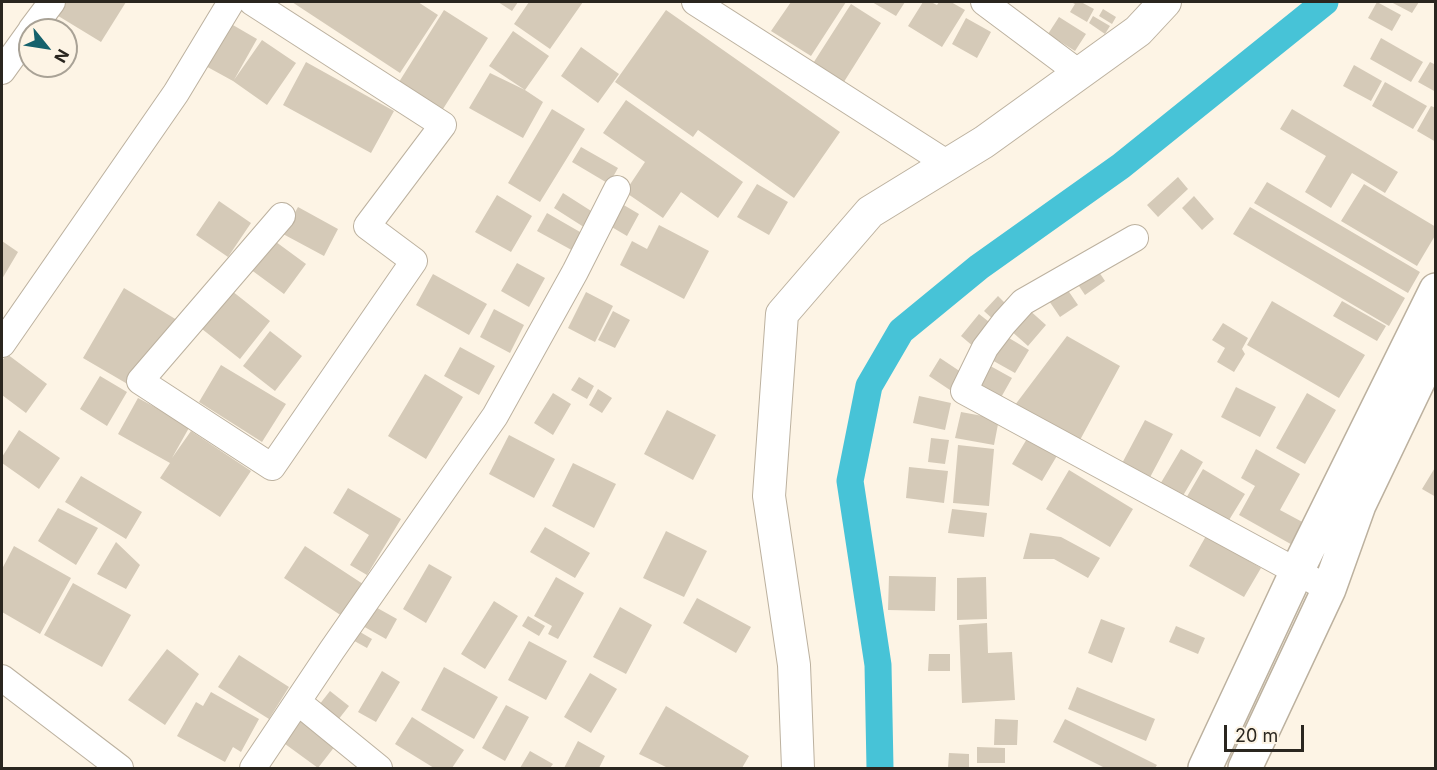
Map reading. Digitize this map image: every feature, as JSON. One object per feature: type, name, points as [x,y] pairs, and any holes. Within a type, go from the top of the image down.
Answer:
[{"type":"main road","points":[[1205,768],[1297,571],[1436,290]]},
{"type":"main road","points":[[1245,768],[1329,589],[1359,504],[1436,344]]},
{"type":"street","points":[[40,18],[52,2]]},
{"type":"street","points":[[2,344],[176,93],[231,2]]},
{"type":"street","points":[[252,2],[443,125],[367,226],[414,261],[272,466],[140,381],[282,216]]},
{"type":"street","points":[[695,2],[948,164]]},
{"type":"street","points":[[984,2],[1079,73]]},
{"type":"street","points":[[798,768],[794,664],[769,496],[782,314],[870,212],[984,142],[1138,31],[1165,2]]},
{"type":"street","points":[[2,71],[18,49]]},
{"type":"street","points":[[253,768],[495,416],[575,272],[617,189]]},
{"type":"street","points":[[1135,238],[1023,302],[985,348],[964,392],[1329,589]]},
{"type":"street","points":[[2,678],[78,724],[120,768]]},
{"type":"street","points":[[298,702],[379,768]]},
{"type":"building","points":[[64,2],[126,2],[101,42],[78,28],[78,18],[62,18],[55,14]]},
{"type":"building","points":[[292,2],[418,2],[438,15],[400,73]]},
{"type":"building","points":[[498,2],[518,2],[512,11]]},
{"type":"building","points":[[529,2],[583,2],[550,49],[514,24]]},
{"type":"building","points":[[791,2],[846,2],[811,56],[771,31]]},
{"type":"building","points":[[872,2],[905,2],[896,16]]},
{"type":"building","points":[[923,2],[937,5],[939,2],[951,2],[965,10],[942,47],[908,26]]},
{"type":"building","points":[[1071,2],[1081,2],[1094,9],[1087,22],[1070,12],[1075,4]]},
{"type":"building","points":[[1377,2],[1401,15],[1392,31],[1368,18]]},
{"type":"building","points":[[1391,2],[1419,2],[1412,13]]},
{"type":"building","points":[[851,4],[881,23],[842,85],[812,65]]},
{"type":"building","points":[[1103,9],[1116,17],[1112,24],[1099,16]]},
{"type":"building","points":[[444,10],[488,38],[443,109],[399,82]]},
{"type":"building","points":[[666,10],[840,132],[794,198],[698,130],[693,137],[615,82]]},
{"type":"building","points":[[1093,16],[1110,26],[1105,34],[1089,23]]},
{"type":"building","points":[[1059,17],[1086,34],[1075,51],[1048,34]]},
{"type":"building","points":[[966,18],[991,32],[977,58],[952,44]]},
{"type":"building","points":[[226,21],[257,39],[234,80],[262,40],[296,63],[267,105],[233,81],[202,64]]},
{"type":"building","points":[[513,31],[549,56],[525,90],[489,66]]},
{"type":"building","points":[[1381,38],[1423,62],[1411,82],[1370,59]]},
{"type":"building","points":[[581,47],[619,74],[598,103],[561,76]]},
{"type":"building","points":[[306,62],[394,111],[371,153],[283,105]]},
{"type":"building","points":[[1430,62],[1436,65],[1436,92],[1418,82]]},
{"type":"building","points":[[1354,65],[1382,81],[1371,101],[1343,86]]},
{"type":"building","points":[[490,73],[525,90],[543,102],[523,138],[469,108]]},
{"type":"building","points":[[1385,82],[1427,106],[1413,129],[1372,106]]},
{"type":"building","points":[[626,100],[743,182],[718,218],[681,192],[663,218],[625,192],[645,162],[603,133]]},
{"type":"building","points":[[1431,106],[1436,108],[1436,142],[1417,131]]},
{"type":"building","points":[[552,109],[585,129],[540,202],[508,183]]},
{"type":"building","points":[[1292,109],[1398,172],[1385,193],[1352,173],[1331,208],[1305,192],[1326,156],[1280,129]]},
{"type":"building","points":[[581,147],[618,168],[609,184],[572,162]]},
{"type":"building","points":[[1178,177],[1188,189],[1158,217],[1147,205]]},
{"type":"building","points":[[1267,182],[1420,272],[1408,293],[1254,203]]},
{"type":"building","points":[[757,184],[788,202],[769,235],[737,217]]},
{"type":"building","points":[[1364,184],[1436,227],[1436,234],[1417,266],[1341,221]]},
{"type":"building","points":[[563,193],[599,216],[590,231],[554,208]]},
{"type":"building","points":[[497,195],[532,216],[511,252],[475,232]]},
{"type":"building","points":[[1194,196],[1214,219],[1202,230],[1182,208]]},
{"type":"building","points":[[219,201],[251,223],[228,257],[196,235]]},
{"type":"building","points":[[622,204],[639,214],[627,236],[610,226]]},
{"type":"building","points":[[298,207],[338,229],[324,256],[283,234]]},
{"type":"building","points":[[1250,207],[1405,298],[1389,326],[1233,234]]},
{"type":"building","points":[[547,213],[587,236],[577,253],[537,231]]},
{"type":"building","points":[[659,225],[709,251],[684,299],[620,265],[632,241],[647,249]]},
{"type":"building","points":[[272,239],[306,264],[284,294],[250,269]]},
{"type":"building","points":[[2,241],[18,252],[2,279]]},
{"type":"building","points":[[517,263],[545,278],[529,307],[501,291]]},
{"type":"building","points":[[1095,266],[1105,281],[1085,295],[1075,280]]},
{"type":"building","points":[[433,274],[487,304],[469,335],[416,305]]},
{"type":"building","points":[[1065,286],[1078,305],[1060,317],[1047,298]]},
{"type":"building","points":[[124,288],[177,320],[136,389],[83,358]]},
{"type":"building","points":[[232,291],[270,321],[240,359],[202,329]]},
{"type":"building","points":[[586,292],[613,306],[595,342],[568,328]]},
{"type":"building","points":[[998,296],[1010,308],[996,322],[984,311]]},
{"type":"building","points":[[1272,301],[1365,355],[1339,398],[1247,345]]},
{"type":"building","points":[[1342,301],[1386,326],[1377,341],[1333,316]]},
{"type":"building","points":[[1027,308],[1046,325],[1028,346],[1009,329]]},
{"type":"building","points":[[494,309],[524,325],[510,353],[480,337]]},
{"type":"building","points":[[613,311],[630,320],[615,348],[598,340]]},
{"type":"building","points":[[979,314],[993,325],[974,347],[961,336]]},
{"type":"building","points":[[1223,323],[1248,338],[1242,349],[1245,354],[1234,372],[1217,362],[1225,348],[1212,340]]},
{"type":"building","points":[[270,331],[302,356],[275,391],[243,366]]},
{"type":"building","points":[[1004,335],[1029,350],[1015,373],[990,359]]},
{"type":"building","points":[[1067,336],[1120,366],[1080,440],[1015,405]]},
{"type":"building","points":[[460,347],[495,366],[479,395],[444,376]]},
{"type":"building","points":[[7,354],[47,384],[26,413],[2,395],[2,361]]},
{"type":"building","points":[[940,358],[961,372],[950,390],[929,376]]},
{"type":"building","points":[[985,363],[1012,378],[999,401],[972,387]]},
{"type":"building","points":[[221,365],[286,404],[262,442],[199,402]]},
{"type":"building","points":[[425,374],[463,397],[426,459],[388,436]]},
{"type":"building","points":[[100,376],[127,392],[107,426],[80,409]]},
{"type":"building","points":[[579,377],[594,386],[587,399],[571,390]]},
{"type":"building","points":[[1236,387],[1276,407],[1260,437],[1221,417]]},
{"type":"building","points":[[598,389],[612,398],[602,413],[589,405]]},
{"type":"building","points":[[553,393],[571,404],[553,435],[534,423]]},
{"type":"building","points":[[1307,393],[1336,410],[1305,464],[1276,448]]},
{"type":"building","points":[[919,396],[951,403],[945,430],[913,423]]},
{"type":"building","points":[[138,398],[190,426],[172,458],[191,431],[251,471],[220,517],[160,478],[170,463],[118,434]]},
{"type":"building","points":[[667,410],[716,435],[693,480],[644,454]]},
{"type":"building","points":[[961,412],[999,419],[994,445],[955,438]]},
{"type":"building","points":[[1145,420],[1173,434],[1147,483],[1119,469]]},
{"type":"building","points":[[19,430],[60,458],[39,489],[2,463],[2,457]]},
{"type":"building","points":[[509,435],[555,459],[534,498],[489,474]]},
{"type":"building","points":[[1028,437],[1058,454],[1042,481],[1012,464]]},
{"type":"building","points":[[931,438],[949,440],[945,464],[928,462]]},
{"type":"building","points":[[958,445],[994,449],[989,506],[953,503]]},
{"type":"building","points":[[1181,449],[1203,462],[1181,499],[1159,486]]},
{"type":"building","points":[[1256,449],[1300,474],[1280,510],[1308,525],[1296,547],[1239,515],[1255,486],[1241,478]]},
{"type":"building","points":[[573,463],[616,484],[594,528],[552,506]]},
{"type":"building","points":[[1436,466],[1436,497],[1422,489]]},
{"type":"building","points":[[909,467],[948,471],[944,503],[906,498]]},
{"type":"building","points":[[1203,469],[1245,494],[1226,525],[1185,500]]},
{"type":"building","points":[[1069,470],[1133,509],[1110,547],[1046,509]]},
{"type":"building","points":[[81,476],[142,512],[126,539],[65,502]]},
{"type":"building","points":[[348,488],[401,519],[367,575],[350,565],[369,535],[333,513]]},
{"type":"building","points":[[58,508],[98,528],[76,565],[38,541]]},
{"type":"building","points":[[952,509],[987,513],[984,537],[948,533]]},
{"type":"building","points":[[545,527],[590,553],[575,578],[530,552]]},
{"type":"building","points":[[666,531],[707,551],[684,597],[643,578]]},
{"type":"building","points":[[1030,533],[1061,537],[1100,558],[1088,578],[1054,559],[1023,559]]},
{"type":"building","points":[[1206,536],[1261,568],[1244,597],[1189,566]]},
{"type":"building","points":[[116,542],[140,565],[126,589],[97,574]]},
{"type":"building","points":[[14,546],[71,578],[40,634],[2,612],[2,569]]},
{"type":"building","points":[[305,546],[366,586],[345,618],[284,578]]},
{"type":"building","points":[[429,564],[452,577],[426,623],[403,609]]},
{"type":"building","points":[[889,576],[936,577],[935,611],[888,610]]},
{"type":"building","points":[[556,577],[584,593],[558,639],[548,634],[552,626],[534,616]]},
{"type":"building","points":[[986,577],[987,619],[957,620],[957,578]]},
{"type":"building","points":[[73,583],[131,615],[102,667],[44,635]]},
{"type":"building","points":[[697,598],[751,627],[736,653],[683,623]]},
{"type":"building","points":[[494,601],[518,616],[485,669],[461,654]]},
{"type":"building","points":[[372,605],[397,619],[386,639],[361,625]]},
{"type":"building","points":[[620,607],[652,625],[626,674],[593,657]]},
{"type":"building","points":[[528,616],[545,626],[539,636],[522,626]]},
{"type":"building","points":[[1101,619],[1125,628],[1112,663],[1088,653]]},
{"type":"building","points":[[987,623],[988,653],[1012,652],[1015,700],[962,703],[959,625]]},
{"type":"building","points":[[1176,626],[1205,638],[1198,654],[1169,642]]},
{"type":"building","points":[[355,629],[372,639],[367,648],[349,638]]},
{"type":"building","points":[[529,641],[567,661],[546,700],[508,680]]},
{"type":"building","points":[[167,649],[199,674],[165,725],[128,700]]},
{"type":"building","points":[[929,654],[950,654],[950,671],[928,671]]},
{"type":"building","points":[[239,655],[289,687],[269,719],[218,687]]},
{"type":"building","points":[[444,667],[498,697],[474,739],[421,710]]},
{"type":"building","points":[[382,671],[400,682],[376,722],[358,712]]},
{"type":"building","points":[[590,673],[617,689],[591,733],[564,717]]},
{"type":"building","points":[[1077,687],[1155,719],[1146,741],[1068,709]]},
{"type":"building","points":[[330,691],[349,706],[338,720],[319,705]]},
{"type":"building","points":[[211,692],[259,719],[241,752],[233,747],[225,762],[177,736],[196,702],[203,706]]},
{"type":"building","points":[[506,705],[529,717],[505,761],[482,748]]},
{"type":"building","points":[[666,706],[749,756],[742,768],[668,768],[639,754]]},
{"type":"building","points":[[303,713],[339,741],[318,768],[281,741]]},
{"type":"building","points":[[412,717],[464,750],[452,768],[434,768],[395,744]]},
{"type":"building","points":[[995,719],[1018,720],[1017,745],[994,745]]},
{"type":"building","points":[[1065,719],[1157,765],[1155,768],[1105,768],[1053,742]]},
{"type":"building","points":[[578,741],[605,756],[599,768],[564,768]]},
{"type":"building","points":[[977,747],[1005,748],[1005,763],[977,763]]},
{"type":"building","points":[[530,751],[553,764],[550,768],[520,768]]},
{"type":"building","points":[[949,753],[969,754],[969,768],[948,768]]},
{"type":"waterway","points":[[880,768],[878,665],[850,481],[869,386],[901,331],[979,267],[1121,166],[1325,2]]}]
